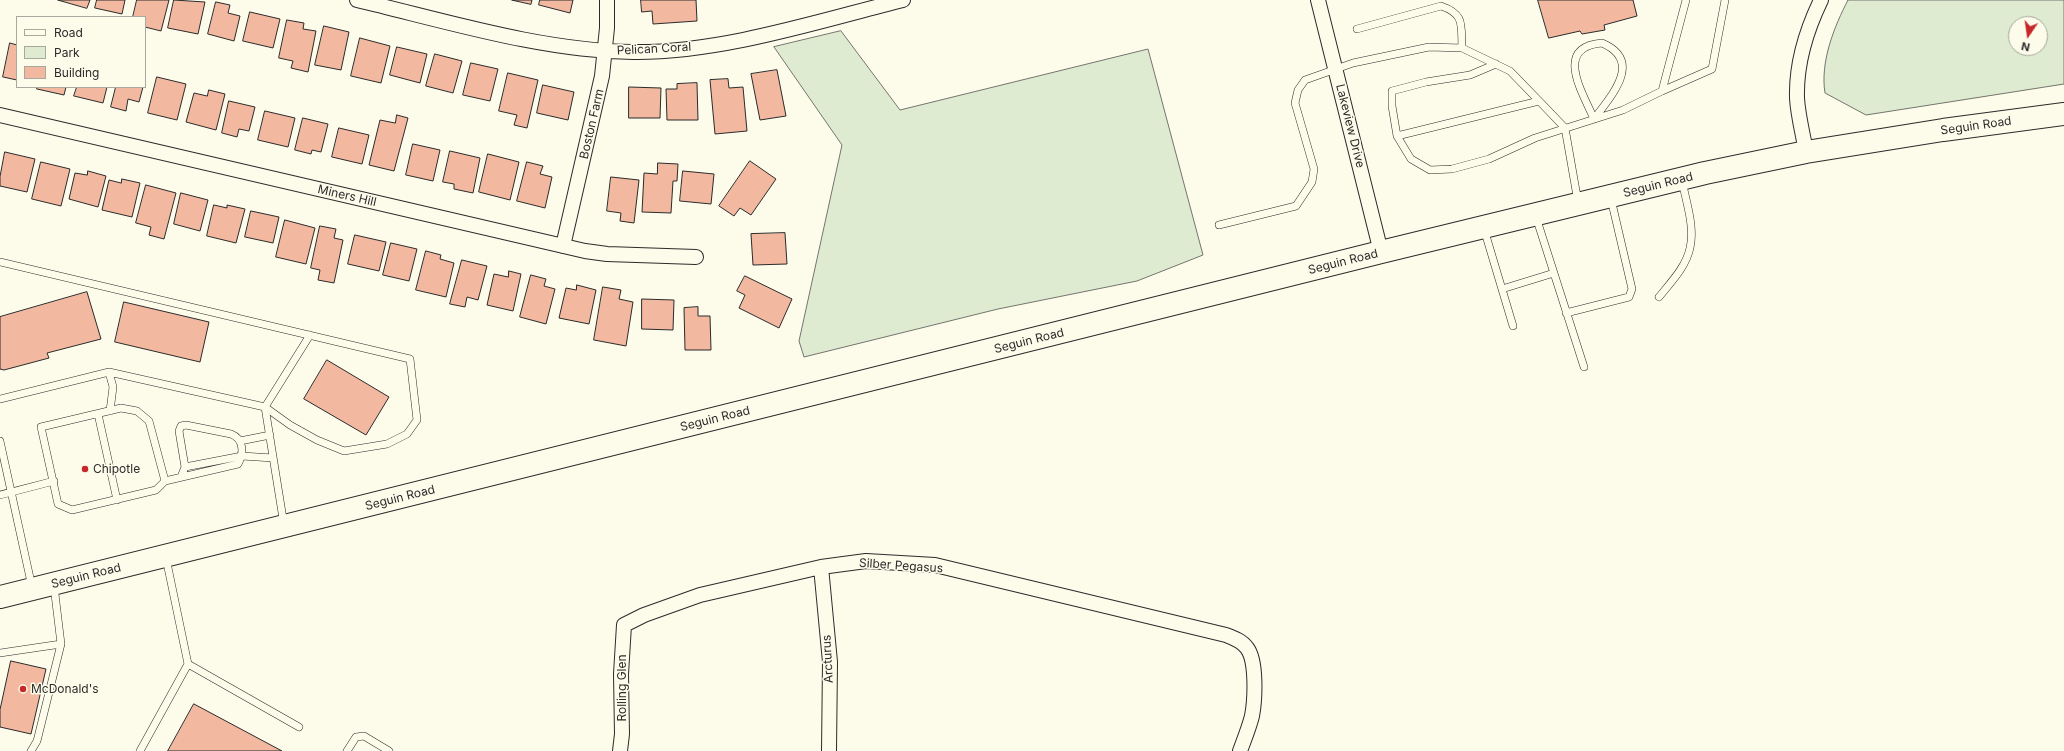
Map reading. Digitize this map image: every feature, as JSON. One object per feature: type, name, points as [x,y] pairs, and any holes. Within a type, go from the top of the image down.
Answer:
[{"type":"main road","name":"Seguin Road","points":[[0,597],[1381,252],[1682,179],[1806,152],[1943,130],[2064,114]]},
{"type":"street","name":"Pelican Coral","points":[[357,0],[527,40],[606,51],[635,52],[667,50],[748,38],[904,0]]},
{"type":"street","name":"Boston Farm","points":[[563,246],[599,95],[606,51],[607,0]]},
{"type":"street","name":"Lakeview Drive","points":[[1318,0],[1381,252]]},
{"type":"street","points":[[1806,152],[1797,98],[1799,65],[1812,19],[1821,0]]},
{"type":"street","name":"Miners Hill","points":[[0,115],[563,246],[607,254],[696,257]]},
{"type":"street","name":"Silber Pegasus","points":[[624,625],[644,614],[700,595],[821,567],[866,561],[935,565],[1239,640],[1247,648],[1252,659],[1254,677],[1252,715],[1240,751]]},
{"type":"street","name":"Arcturus","points":[[821,567],[830,662],[829,751]]},
{"type":"street","name":"Rolling Glen","points":[[620,751],[622,734],[621,651],[624,625]]},
{"type":"lane","points":[[1662,91],[1686,0]]},
{"type":"lane","points":[[1496,64],[1470,74],[1426,82],[1392,91],[1392,106],[1397,136],[1411,160],[1430,170],[1438,170],[1452,169],[1489,159],[1535,138],[1623,110],[1712,69],[1725,0]]},
{"type":"lane","points":[[1357,29],[1441,6],[1452,10],[1459,15],[1462,26],[1462,48]]},
{"type":"lane","points":[[1602,43],[1615,50],[1620,56],[1623,62],[1623,71],[1610,98],[1594,119],[1575,76],[1573,67],[1580,52],[1590,46],[1602,43]]},
{"type":"lane","points":[[1219,225],[1296,206],[1312,182],[1314,169],[1295,103],[1298,90],[1305,80],[1336,69],[1386,55],[1429,47],[1462,48],[1510,71],[1565,128],[1578,204]]},
{"type":"lane","points":[[1397,136],[1539,101]]},
{"type":"lane","points":[[1659,297],[1679,274],[1690,248],[1691,227],[1682,179]]},
{"type":"lane","points":[[1566,313],[1629,297],[1632,289],[1610,196]]},
{"type":"lane","points":[[1535,214],[1584,367]]},
{"type":"lane","points":[[1483,227],[1513,326]]},
{"type":"lane","points":[[0,262],[410,359],[417,420],[407,434],[387,444],[344,452],[317,440],[290,425],[265,408],[109,372],[0,399]]},
{"type":"lane","points":[[1502,289],[1554,273]]},
{"type":"lane","points":[[285,527],[265,408],[310,335]]},
{"type":"lane","points":[[109,372],[113,387],[110,411]]},
{"type":"lane","points":[[164,481],[149,421],[137,411],[121,408],[41,427],[58,504],[72,510],[156,490],[164,481],[238,464],[242,456],[240,441],[237,437],[231,434],[186,425],[181,426],[179,431],[185,467],[181,477]]},
{"type":"lane","points":[[98,414],[117,500]]},
{"type":"lane","points":[[240,441],[270,435]]},
{"type":"lane","points":[[0,441],[33,589]]},
{"type":"lane","points":[[185,467],[242,456],[274,458]]},
{"type":"lane","points":[[0,495],[54,481]]},
{"type":"lane","points":[[140,751],[188,664],[165,556]]},
{"type":"lane","points":[[33,750],[61,644],[54,584]]},
{"type":"lane","points":[[0,653],[61,644]]},
{"type":"lane","points":[[188,664],[299,727]]},
{"type":"lane","points":[[347,751],[356,737],[364,736],[389,751]]},
{"type":"green space","points":[[1848,0],[2064,0],[2064,84],[1866,115],[1825,93],[1824,81],[1826,57],[1833,33]]},
{"type":"green space","points":[[841,31],[900,110],[1148,49],[1203,255],[1137,281],[998,309],[804,357],[799,341],[842,145],[774,47]]},
{"type":"building","points":[[58,0],[90,0],[87,8]]},
{"type":"building","points":[[97,0],[125,0],[122,14],[95,8]]},
{"type":"building","points":[[137,0],[169,0],[161,31],[146,27],[146,16],[133,16]]},
{"type":"building","points":[[174,0],[205,2],[198,34],[168,28]]},
{"type":"building","points":[[512,0],[532,0],[531,4]]},
{"type":"building","points":[[540,0],[573,0],[570,13],[539,5]]},
{"type":"building","points":[[641,0],[696,0],[697,21],[653,24],[652,11],[642,12]]},
{"type":"building","points":[[1538,0],[1633,0],[1637,16],[1604,25],[1605,30],[1582,34],[1580,31],[1549,38]]},
{"type":"building","points":[[216,2],[230,5],[228,13],[240,16],[234,41],[208,34]]},
{"type":"building","points":[[250,12],[280,19],[273,48],[243,41]]},
{"type":"building","points":[[287,20],[304,23],[303,29],[316,31],[308,72],[291,68],[293,61],[279,58]]},
{"type":"building","points":[[324,26],[349,32],[341,70],[315,65]]},
{"type":"building","points":[[360,38],[390,46],[381,83],[351,76]]},
{"type":"building","points":[[10,43],[16,45],[16,80],[3,77]]},
{"type":"building","points":[[397,47],[427,54],[420,83],[390,75]]},
{"type":"building","points":[[435,54],[462,61],[453,93],[426,86]]},
{"type":"building","points":[[471,63],[498,69],[490,101],[463,95]]},
{"type":"building","points":[[777,70],[786,116],[760,120],[751,74]]},
{"type":"building","points":[[508,73],[538,80],[527,128],[514,125],[517,115],[499,111]]},
{"type":"building","points":[[157,77],[186,84],[177,120],[148,113]]},
{"type":"building","points":[[728,79],[729,88],[743,87],[747,131],[715,134],[710,80]]},
{"type":"building","points":[[697,83],[698,120],[667,120],[666,89],[677,89],[677,84]]},
{"type":"building","points":[[543,85],[574,92],[568,120],[537,113]]},
{"type":"building","points":[[629,87],[661,88],[660,118],[629,118]]},
{"type":"building","points":[[37,88],[66,88],[64,95]]},
{"type":"building","points":[[77,88],[107,88],[103,103],[74,96]]},
{"type":"building","points":[[116,88],[143,88],[139,102],[128,99],[126,111],[111,107]]},
{"type":"building","points":[[209,90],[225,94],[216,130],[186,122],[194,93],[207,96]]},
{"type":"building","points":[[229,101],[255,107],[249,131],[239,129],[237,137],[222,133]]},
{"type":"building","points":[[265,111],[295,118],[288,147],[258,140]]},
{"type":"building","points":[[397,115],[408,118],[394,171],[369,165],[380,120],[395,123]]},
{"type":"building","points":[[303,118],[328,124],[321,152],[312,150],[311,154],[295,150]]},
{"type":"building","points":[[339,128],[369,135],[362,164],[332,157]]},
{"type":"building","points":[[413,144],[440,150],[433,181],[406,175]]},
{"type":"building","points":[[450,151],[480,158],[473,193],[454,189],[454,184],[443,182]]},
{"type":"building","points":[[5,152],[35,159],[27,192],[0,186],[0,177]]},
{"type":"building","points":[[488,154],[519,162],[510,200],[479,192]]},
{"type":"building","points":[[750,161],[776,179],[751,215],[740,208],[734,216],[719,206]]},
{"type":"building","points":[[41,162],[70,169],[61,206],[32,199]]},
{"type":"building","points":[[527,162],[543,166],[540,174],[552,177],[545,208],[517,201]]},
{"type":"building","points":[[658,163],[678,164],[677,181],[673,181],[671,213],[642,212],[644,173],[657,174]]},
{"type":"building","points":[[88,171],[106,176],[98,207],[69,199],[75,173],[87,175]]},
{"type":"building","points":[[683,171],[714,174],[711,204],[680,201]]},
{"type":"building","points":[[611,177],[639,180],[634,223],[620,221],[621,213],[607,211]]},
{"type":"building","points":[[122,179],[140,183],[132,217],[102,210],[109,180],[121,183]]},
{"type":"building","points":[[146,185],[176,193],[164,239],[149,235],[151,227],[136,223]]},
{"type":"building","points":[[181,193],[208,200],[200,231],[174,224]]},
{"type":"building","points":[[214,205],[227,208],[227,205],[245,209],[236,243],[207,236]]},
{"type":"building","points":[[251,211],[279,217],[273,243],[245,237]]},
{"type":"building","points":[[285,220],[315,228],[306,264],[276,257]]},
{"type":"building","points":[[320,226],[336,229],[334,238],[343,240],[334,283],[318,280],[320,270],[311,268]]},
{"type":"building","points":[[785,233],[787,264],[753,265],[751,234]]},
{"type":"building","points":[[355,235],[386,242],[379,271],[348,264]]},
{"type":"building","points":[[391,243],[417,249],[409,281],[383,275]]},
{"type":"building","points":[[426,251],[441,255],[440,259],[454,263],[446,297],[416,290]]},
{"type":"building","points":[[462,260],[487,266],[478,300],[467,297],[465,307],[450,304]]},
{"type":"building","points":[[509,271],[521,274],[513,311],[487,305],[494,274],[508,277]]},
{"type":"building","points":[[531,275],[546,279],[544,286],[555,289],[546,324],[520,317]]},
{"type":"building","points":[[745,276],[792,299],[779,328],[739,308],[745,295],[737,291]]},
{"type":"building","points":[[577,285],[596,290],[589,324],[559,318],[566,288],[576,290]]},
{"type":"building","points":[[603,287],[621,290],[619,299],[633,302],[626,346],[594,340]]},
{"type":"building","points":[[87,292],[101,339],[47,353],[49,358],[4,370],[0,369],[0,317]]},
{"type":"building","points":[[642,299],[674,300],[673,330],[642,329]]},
{"type":"building","points":[[124,302],[209,322],[200,362],[115,342]]},
{"type":"building","points":[[698,307],[698,316],[710,316],[711,350],[685,350],[684,308]]},
{"type":"building","points":[[327,360],[389,397],[366,435],[304,399]]},
{"type":"building","name":"McDonald's","points":[[11,661],[46,669],[31,734],[0,727],[0,710]]},
{"type":"building","points":[[194,704],[282,751],[168,751]]},
{"type":"place","name":"Chipotle","points":[[85,469]]},
{"type":"place","name":"McDonald's","points":[[23,689]]}]
